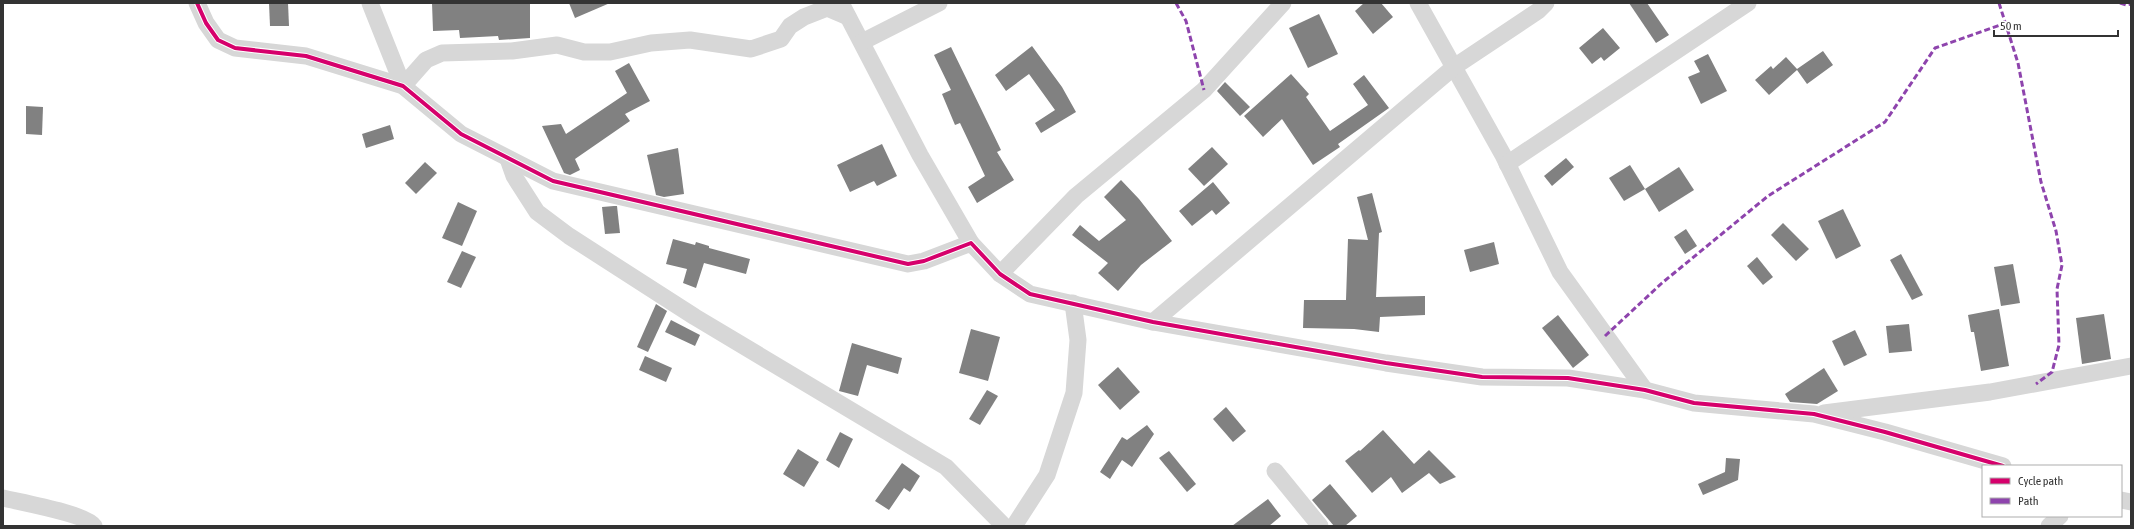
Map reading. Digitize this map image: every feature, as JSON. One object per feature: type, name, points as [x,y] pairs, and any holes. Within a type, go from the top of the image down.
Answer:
[{"type":"street","points":[[197,3],[206,23],[218,40],[235,48],[306,56],[403,86],[461,134],[552,181],[908,264],[924,261],[971,243]]},
{"type":"street","points":[[370,3],[403,86]]},
{"type":"street","points":[[862,42],[939,3]]},
{"type":"street","points":[[1000,274],[1076,196],[1204,90],[1284,3]]},
{"type":"street","points":[[1418,3],[1507,164],[1560,272],[1645,390]]},
{"type":"street","points":[[1153,322],[1454,67],[1538,11],[1546,3]]},
{"type":"street","points":[[1507,164],[1748,3]]},
{"type":"street","points":[[403,86],[426,60],[442,53],[512,51],[557,45],[584,52],[610,52],[652,42],[690,40],[751,49],[781,39],[790,26],[799,20],[827,8],[844,10],[920,156],[971,243],[1000,274],[1030,294],[1153,322],[1257,342],[1475,376],[1568,378],[1645,390],[1694,403],[1814,414],[1885,432],[2000,465]]},
{"type":"street","points":[[508,158],[514,176],[537,212],[569,236],[695,317],[946,467],[1004,526]]},
{"type":"street","points":[[1014,526],[1047,475],[1074,393],[1078,340],[1073,303]]},
{"type":"street","points":[[1814,414],[1990,392],[2131,366]]},
{"type":"street","points":[[1275,471],[1320,526]]},
{"type":"street","points":[[3,498],[75,515],[92,523],[94,526]]},
{"type":"street","points":[[2049,526],[2059,517]]},
{"type":"building","points":[[269,3],[288,3],[289,26],[270,26]]},
{"type":"building","points":[[432,3],[530,3],[530,38],[499,40],[498,36],[460,38],[459,30],[433,31]]},
{"type":"building","points":[[569,3],[610,3],[575,18]]},
{"type":"building","points":[[1364,3],[1381,3],[1393,17],[1373,34],[1355,11]]},
{"type":"building","points":[[1629,3],[1647,3],[1669,35],[1656,43]]},
{"type":"building","points":[[1319,14],[1338,54],[1308,68],[1289,28]]},
{"type":"building","points":[[1603,28],[1620,48],[1604,61],[1601,57],[1592,64],[1579,48]]},
{"type":"building","points":[[1032,46],[1062,87],[1076,112],[1041,133],[1035,123],[1055,110],[1029,74],[1006,91],[995,75]]},
{"type":"building","points":[[951,47],[1001,150],[997,152],[1014,180],[977,203],[968,187],[985,176],[960,123],[955,125],[942,94],[951,90],[934,55]]},
{"type":"building","points":[[1823,51],[1833,65],[1807,84],[1797,70],[1769,95],[1755,80],[1771,66],[1773,69],[1786,57],[1797,69]]},
{"type":"building","points":[[1708,54],[1727,91],[1701,104],[1688,77],[1700,72],[1694,61]]},
{"type":"building","points":[[629,63],[650,101],[625,114],[630,121],[575,159],[580,170],[570,175],[564,173],[542,126],[561,124],[566,134],[627,93],[615,71]]},
{"type":"building","points":[[1291,74],[1309,94],[1306,97],[1330,131],[1368,105],[1353,84],[1364,75],[1389,108],[1338,144],[1340,147],[1313,165],[1282,119],[1263,137],[1244,116]]},
{"type":"building","points":[[1225,82],[1250,107],[1240,116],[1217,91]]},
{"type":"building","points":[[26,106],[43,107],[42,135],[26,134]]},
{"type":"building","points":[[390,125],[394,139],[366,148],[362,134]]},
{"type":"building","points":[[882,144],[897,176],[877,186],[874,181],[850,192],[837,165]]},
{"type":"building","points":[[1212,147],[1228,164],[1204,186],[1188,169]]},
{"type":"building","points":[[678,148],[684,194],[664,197],[656,195],[647,155]]},
{"type":"building","points":[[1566,158],[1574,167],[1552,186],[1544,176]]},
{"type":"building","points":[[425,162],[437,173],[416,194],[405,183]]},
{"type":"building","points":[[1630,165],[1645,189],[1624,201],[1609,178]]},
{"type":"building","points":[[1679,167],[1694,190],[1659,212],[1645,189]]},
{"type":"building","points":[[1121,180],[1139,199],[1172,241],[1141,265],[1118,291],[1098,273],[1108,263],[1072,235],[1080,225],[1099,241],[1126,220],[1104,197]]},
{"type":"building","points":[[1213,182],[1230,203],[1216,215],[1212,210],[1192,226],[1179,211]]},
{"type":"building","points":[[1372,193],[1382,232],[1379,233],[1376,297],[1425,296],[1425,315],[1380,317],[1379,332],[1354,329],[1303,328],[1304,300],[1346,300],[1348,239],[1368,240],[1357,197]]},
{"type":"building","points":[[458,202],[477,211],[462,246],[442,238]]},
{"type":"building","points":[[617,206],[620,233],[605,234],[602,207]]},
{"type":"building","points":[[1843,209],[1861,246],[1836,259],[1818,221]]},
{"type":"building","points":[[1783,223],[1809,249],[1796,261],[1771,235]]},
{"type":"building","points":[[1686,229],[1697,246],[1685,254],[1674,237]]},
{"type":"building","points":[[673,239],[695,245],[696,242],[709,246],[709,248],[750,259],[746,274],[704,263],[696,288],[683,283],[687,269],[666,264]]},
{"type":"building","points":[[1494,242],[1499,264],[1470,272],[1464,250]]},
{"type":"building","points":[[462,251],[476,257],[461,288],[447,282]]},
{"type":"building","points":[[1901,254],[1923,295],[1912,300],[1890,260]]},
{"type":"building","points":[[1757,257],[1773,277],[1763,285],[1747,266]]},
{"type":"building","points":[[2013,264],[2020,303],[2001,306],[1994,267]]},
{"type":"building","points":[[656,304],[667,311],[648,352],[637,347]]},
{"type":"building","points":[[1999,309],[2009,366],[1981,371],[1974,332],[1971,332],[1968,315]]},
{"type":"building","points":[[2104,314],[2111,359],[2082,364],[2076,318]]},
{"type":"building","points":[[1558,315],[1589,355],[1573,368],[1542,328]]},
{"type":"building","points":[[671,320],[700,335],[695,346],[665,332]]},
{"type":"building","points":[[1909,324],[1912,351],[1889,353],[1886,326]]},
{"type":"building","points":[[971,329],[1000,337],[988,381],[959,373]]},
{"type":"building","points":[[1855,330],[1867,355],[1844,366],[1832,341]]},
{"type":"building","points":[[852,343],[902,358],[898,374],[867,365],[858,396],[839,391]]},
{"type":"building","points":[[645,356],[672,368],[666,382],[639,370]]},
{"type":"building","points":[[1118,367],[1140,392],[1120,410],[1098,385]]},
{"type":"building","points":[[1824,368],[1838,391],[1817,404],[1790,402],[1785,394]]},
{"type":"building","points":[[987,390],[998,396],[980,425],[969,419]]},
{"type":"building","points":[[1226,407],[1246,431],[1233,442],[1213,419]]},
{"type":"building","points":[[1147,425],[1154,434],[1132,467],[1122,460],[1110,479],[1100,472],[1122,437],[1127,440]]},
{"type":"building","points":[[1383,430],[1414,464],[1429,450],[1456,477],[1440,484],[1429,473],[1402,493],[1391,477],[1372,493],[1345,461],[1359,450],[1360,451]]},
{"type":"building","points":[[840,432],[853,439],[839,468],[826,460]]},
{"type":"building","points":[[798,449],[819,462],[804,487],[783,474]]},
{"type":"building","points":[[1169,451],[1196,484],[1187,492],[1159,458]]},
{"type":"building","points":[[1726,458],[1740,459],[1738,480],[1703,495],[1698,484],[1725,472]]},
{"type":"building","points":[[902,463],[920,476],[910,492],[904,488],[889,510],[875,501]]},
{"type":"building","points":[[1330,484],[1357,516],[1345,526],[1334,526],[1312,500]]},
{"type":"building","points":[[1268,499],[1281,516],[1269,526],[1232,526]]},
{"type":"marked path","points":[[1176,3],[1186,21],[1204,90]]},
{"type":"marked path","points":[[1999,3],[2018,63],[2041,182],[2056,231],[2062,265],[2057,289],[2059,345],[2052,372],[2036,384]]},
{"type":"marked path","points":[[2120,3],[2126,5],[2131,4]]},
{"type":"marked path","points":[[1605,336],[1662,283],[1768,196],[1885,122],[1935,48],[2006,23]]},
{"type":"cycle path","points":[[197,3],[206,23],[218,40],[235,48],[306,56],[403,86],[461,134],[553,181],[908,264],[924,261],[971,243],[1000,274],[1030,294],[1153,322],[1386,363],[1482,377],[1568,378],[1645,390],[1694,403],[1814,414],[1885,432],[2000,465]]}]
